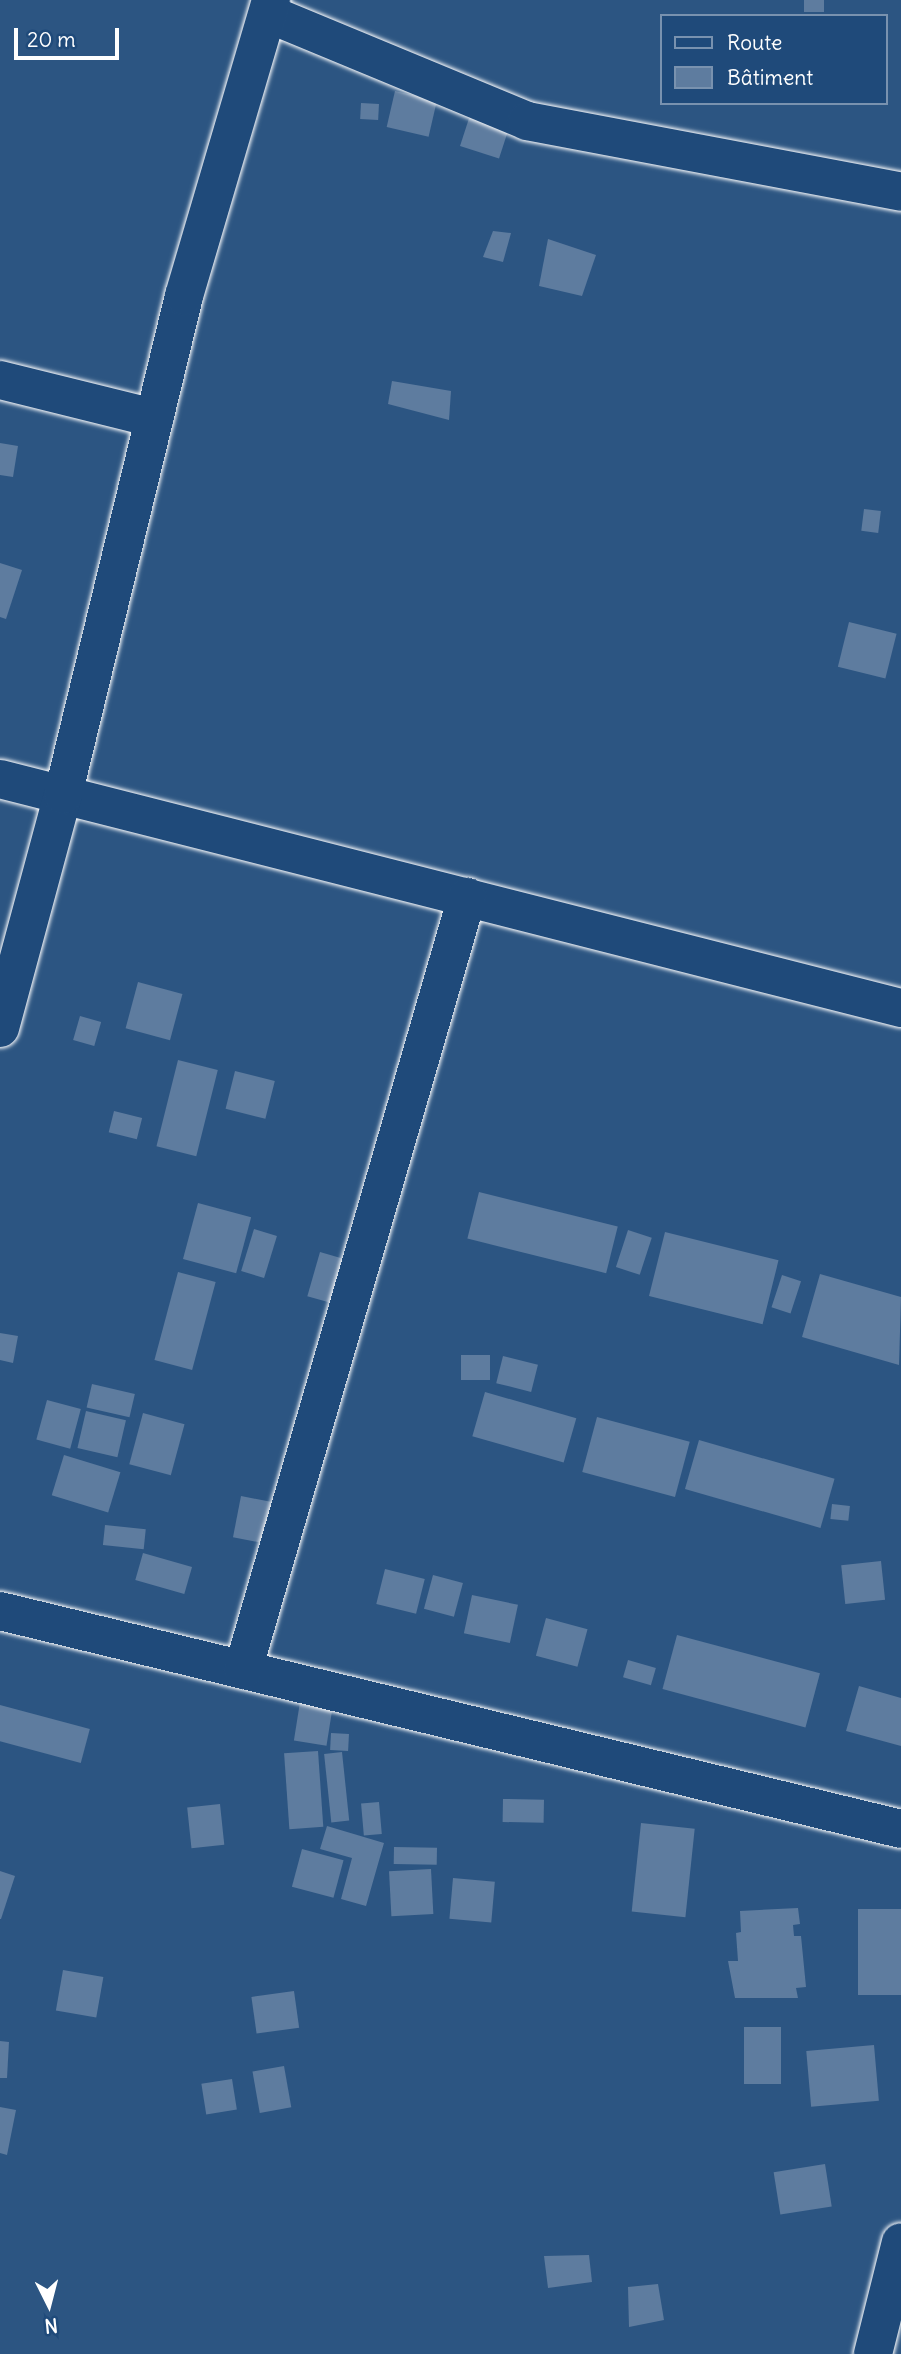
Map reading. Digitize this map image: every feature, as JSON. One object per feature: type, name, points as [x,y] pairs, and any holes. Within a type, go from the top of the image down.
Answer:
[{"type":"street","points":[[0,1028],[63,795],[184,296],[270,7],[527,121],[901,192]]},
{"type":"street","points":[[0,380],[155,418]]},
{"type":"street","points":[[0,779],[901,1008]]},
{"type":"street","points":[[243,1670],[467,897]]},
{"type":"street","points":[[0,1611],[901,1829]]},
{"type":"street","points":[[873,2354],[901,2242]]},
{"type":"building","points":[[804,0],[824,0],[824,12],[804,12]]},
{"type":"building","points":[[395,91],[437,101],[429,137],[387,127]]},
{"type":"building","points":[[361,103],[379,104],[378,120],[360,119]]},
{"type":"building","points":[[473,106],[512,119],[499,159],[460,146]]},
{"type":"building","points":[[493,231],[511,233],[503,262],[483,257]]},
{"type":"building","points":[[548,239],[596,255],[582,296],[539,286]]},
{"type":"building","points":[[392,381],[451,391],[449,420],[388,404]]},
{"type":"building","points":[[0,443],[18,446],[13,477],[0,475]]},
{"type":"building","points":[[864,509],[881,511],[878,533],[861,531]]},
{"type":"building","points":[[0,563],[22,570],[6,619],[0,617]]},
{"type":"building","points":[[849,622],[897,634],[885,678],[838,667]]},
{"type":"building","points":[[138,982],[182,994],[170,1040],[126,1028]]},
{"type":"building","points":[[80,1016],[101,1022],[94,1046],[73,1040]]},
{"type":"building","points":[[178,1060],[218,1070],[196,1156],[156,1146]]},
{"type":"building","points":[[235,1071],[275,1081],[265,1119],[226,1109]]},
{"type":"building","points":[[114,1111],[142,1118],[137,1139],[109,1132]]},
{"type":"building","points":[[479,1192],[618,1227],[606,1273],[467,1239]]},
{"type":"building","points":[[198,1203],[251,1217],[236,1273],[183,1259]]},
{"type":"building","points":[[254,1229],[277,1236],[264,1278],[241,1271]]},
{"type":"building","points":[[628,1230],[652,1238],[640,1275],[616,1267]]},
{"type":"building","points":[[665,1232],[779,1260],[763,1324],[649,1296]]},
{"type":"building","points":[[320,1252],[344,1259],[331,1303],[307,1296]]},
{"type":"building","points":[[178,1272],[216,1282],[192,1370],[154,1360]]},
{"type":"building","points":[[820,1274],[901,1297],[899,1365],[802,1337]]},
{"type":"building","points":[[782,1275],[801,1281],[791,1314],[771,1307]]},
{"type":"building","points":[[0,1333],[18,1336],[13,1363],[0,1360]]},
{"type":"building","points":[[461,1355],[490,1355],[490,1380],[461,1380]]},
{"type":"building","points":[[503,1356],[538,1365],[531,1392],[496,1383]]},
{"type":"building","points":[[92,1384],[135,1394],[129,1417],[87,1407]]},
{"type":"building","points":[[485,1392],[576,1418],[564,1462],[472,1436]]},
{"type":"building","points":[[47,1400],[81,1409],[70,1449],[36,1440]]},
{"type":"building","points":[[86,1411],[126,1420],[117,1457],[77,1448]]},
{"type":"building","points":[[143,1413],[185,1424],[171,1475],[129,1464]]},
{"type":"building","points":[[597,1417],[690,1442],[675,1497],[582,1472]]},
{"type":"building","points":[[699,1440],[835,1479],[820,1528],[685,1489]]},
{"type":"building","points":[[64,1455],[120,1472],[108,1512],[52,1495]]},
{"type":"building","points":[[241,1496],[278,1503],[270,1544],[233,1537]]},
{"type":"building","points":[[832,1504],[850,1506],[848,1521],[830,1519]]},
{"type":"building","points":[[105,1525],[146,1529],[144,1549],[103,1545]]},
{"type":"building","points":[[143,1553],[192,1567],[184,1594],[135,1580]]},
{"type":"building","points":[[881,1561],[885,1600],[845,1604],[841,1565]]},
{"type":"building","points":[[385,1569],[425,1579],[416,1614],[376,1604]]},
{"type":"building","points":[[433,1575],[463,1583],[454,1617],[424,1609]]},
{"type":"building","points":[[472,1595],[518,1605],[510,1643],[464,1633]]},
{"type":"building","points":[[546,1618],[588,1629],[577,1667],[536,1656]]},
{"type":"building","points":[[677,1635],[820,1673],[805,1727],[663,1689]]},
{"type":"building","points":[[628,1660],[656,1668],[651,1685],[623,1677]]},
{"type":"building","points":[[859,1686],[901,1698],[901,1746],[846,1731]]},
{"type":"building","points":[[300,1702],[333,1707],[326,1746],[294,1741]]},
{"type":"building","points":[[0,1705],[90,1729],[81,1763],[0,1741]]},
{"type":"building","points":[[331,1733],[349,1734],[348,1751],[330,1750]]},
{"type":"building","points":[[318,1751],[323,1827],[289,1829],[284,1753]]},
{"type":"building","points":[[342,1752],[349,1821],[331,1823],[324,1754]]},
{"type":"building","points":[[503,1799],[544,1800],[544,1823],[503,1822]]},
{"type":"building","points":[[379,1802],[382,1834],[364,1835],[361,1804]]},
{"type":"building","points":[[220,1804],[224,1845],[191,1848],[187,1807]]},
{"type":"building","points":[[641,1823],[695,1829],[685,1917],[632,1912]]},
{"type":"building","points":[[327,1826],[384,1843],[366,1906],[341,1899],[352,1858],[320,1849]]},
{"type":"building","points":[[394,1847],[437,1848],[437,1865],[394,1864]]},
{"type":"building","points":[[302,1849],[344,1860],[333,1898],[292,1887]]},
{"type":"building","points":[[431,1869],[433,1914],[391,1916],[389,1871]]},
{"type":"building","points":[[0,1871],[15,1876],[1,1919],[0,1919]]},
{"type":"building","points":[[453,1878],[495,1882],[491,1923],[449,1919]]},
{"type":"building","points":[[798,1908],[800,1924],[793,1925],[794,1936],[801,1936],[806,1987],[796,1988],[798,1998],[735,1998],[728,1961],[738,1961],[736,1933],[741,1932],[740,1911]]},
{"type":"building","points":[[858,1909],[901,1909],[901,1995],[858,1995]]},
{"type":"building","points":[[63,1970],[103,1977],[96,2017],[56,2010]]},
{"type":"building","points":[[294,1991],[299,2028],[257,2034],[251,1997]]},
{"type":"building","points":[[744,2027],[781,2027],[781,2084],[744,2084]]},
{"type":"building","points":[[0,2041],[9,2042],[7,2078],[0,2078]]},
{"type":"building","points":[[874,2045],[879,2101],[811,2107],[806,2051]]},
{"type":"building","points":[[284,2066],[291,2107],[260,2113],[252,2072]]},
{"type":"building","points":[[232,2079],[237,2110],[206,2114],[201,2084]]},
{"type":"building","points":[[0,2107],[16,2110],[7,2155],[0,2153]]},
{"type":"building","points":[[825,2164],[832,2206],[780,2215],[774,2172]]},
{"type":"building","points":[[589,2255],[592,2282],[548,2288],[544,2256]]},
{"type":"building","points":[[658,2284],[664,2320],[629,2327],[628,2287]]}]
